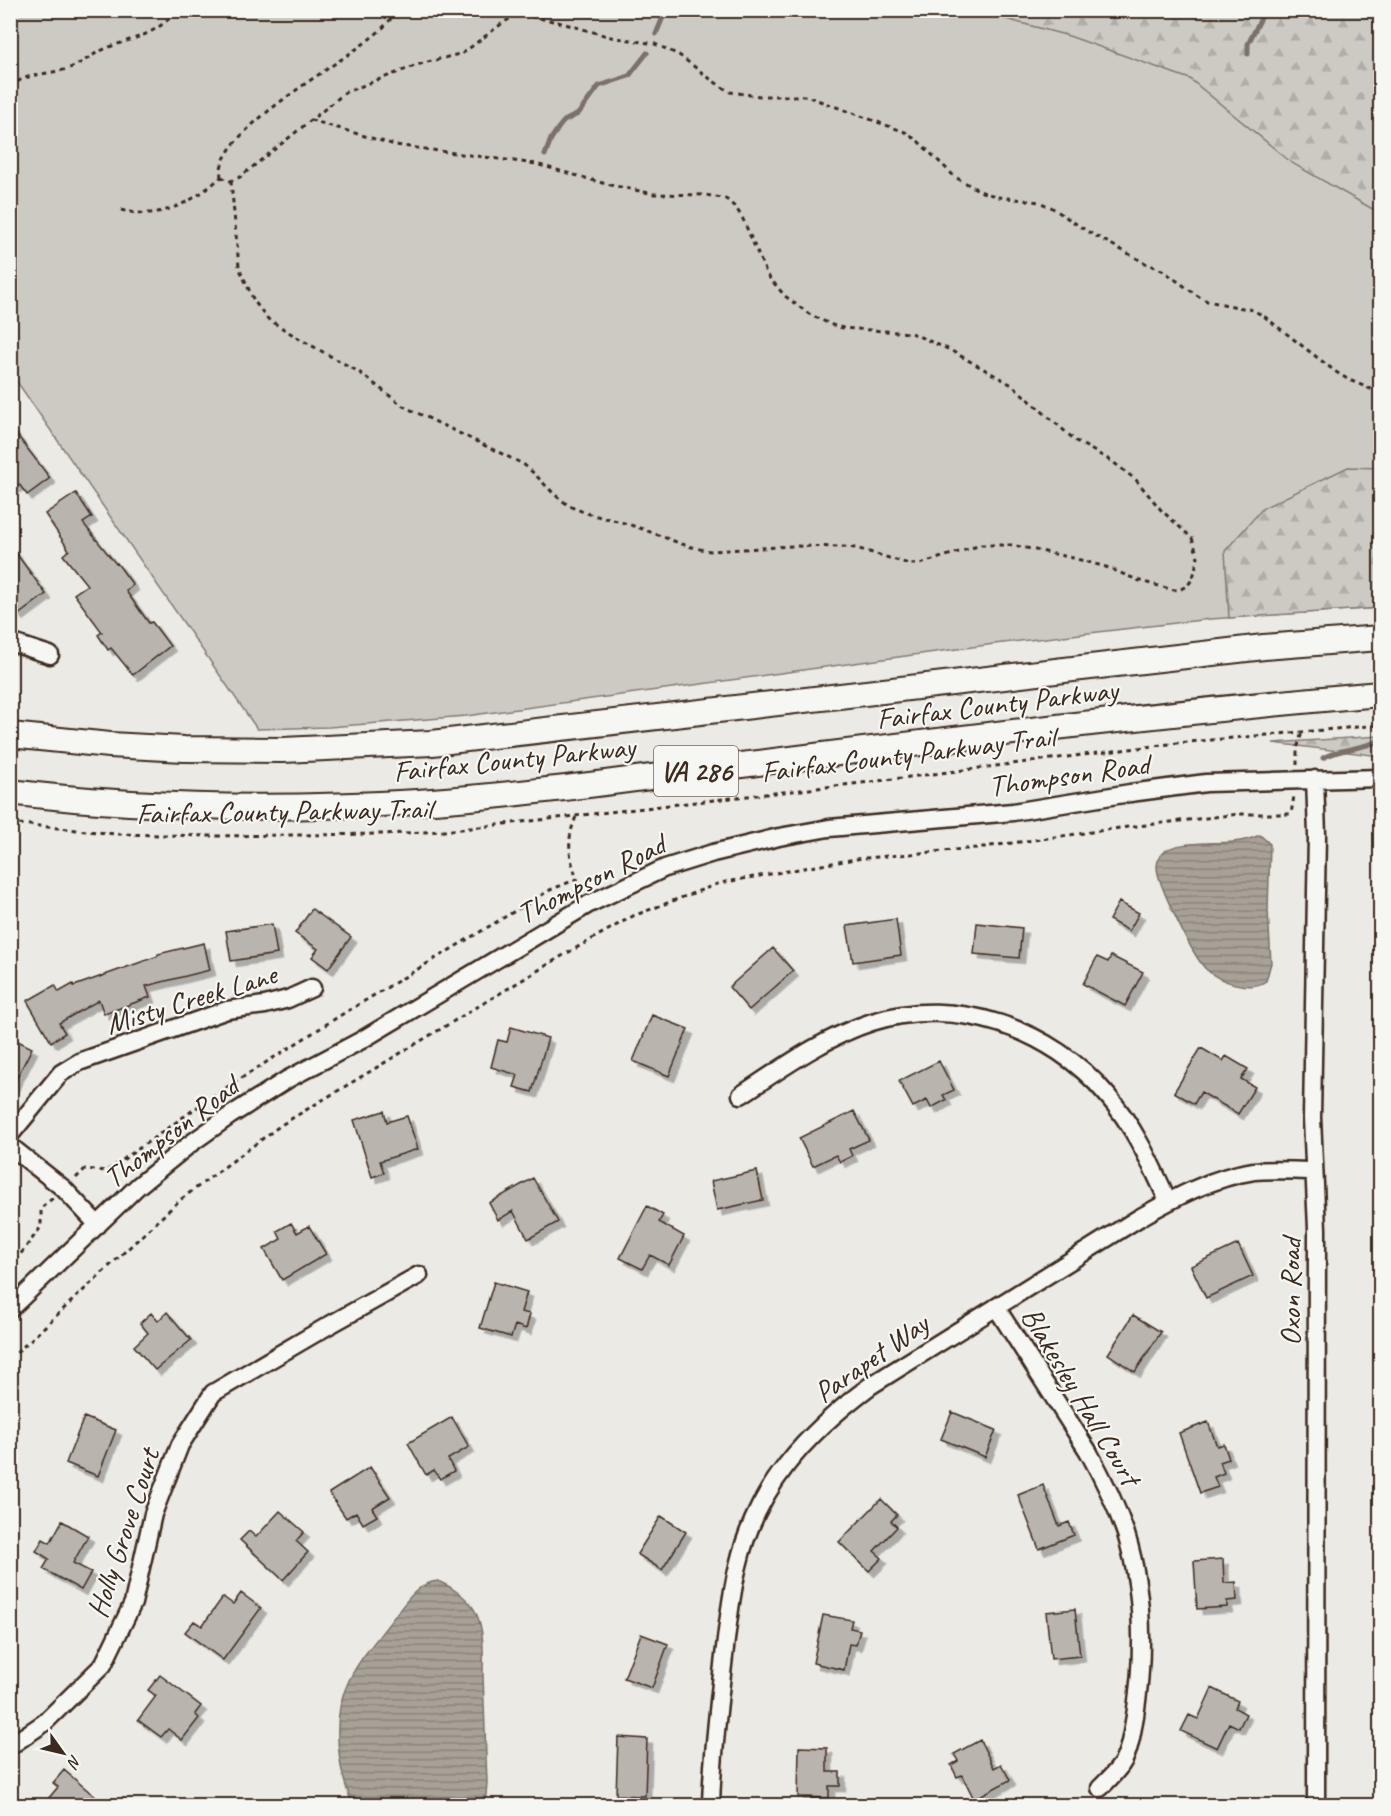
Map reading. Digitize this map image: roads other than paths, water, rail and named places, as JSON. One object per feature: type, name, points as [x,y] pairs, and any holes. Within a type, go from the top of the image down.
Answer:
[{"type":"highway","name":"Fairfax County Parkway","points":[[10,735],[110,745],[184,749],[294,750],[432,743],[1264,647],[1380,638]]},
{"type":"highway","name":"Fairfax County Parkway","points":[[10,792],[129,803],[231,807],[317,807],[419,802],[634,779],[1224,709],[1380,694]]},
{"type":"street","points":[[10,642],[50,655]]},
{"type":"street","name":"Thompson Road","points":[[10,1309],[138,1186],[181,1151],[240,1109],[288,1079],[360,1041],[589,904],[665,868],[713,853],[829,828],[1013,812],[1206,783],[1380,778]]},
{"type":"street","name":"Oxon Road","points":[[1315,779],[1317,835],[1312,1118],[1317,1229],[1316,1806]]},
{"type":"street","name":"Misty Creek Lane","points":[[10,1135],[61,1073],[80,1062],[227,1010],[265,1005],[288,999],[312,988]]},
{"type":"street","points":[[741,1095],[789,1063],[853,1029],[875,1021],[935,1013],[987,1020],[1017,1029],[1045,1043],[1094,1080],[1126,1119],[1147,1155],[1168,1201]]},
{"type":"street","points":[[10,1146],[63,1188],[98,1225]]},
{"type":"street","name":"Parapet Way","points":[[711,1806],[730,1603],[738,1564],[758,1511],[775,1480],[810,1435],[836,1411],[870,1386],[1168,1201],[1213,1182],[1255,1171],[1314,1171]]},
{"type":"street","name":"Holly Grove Court","points":[[10,1746],[44,1723],[104,1665],[134,1603],[153,1514],[180,1445],[213,1393],[419,1275]]},
{"type":"street","name":"Blakesley Hall Court","points":[[996,1307],[1089,1451],[1124,1528],[1134,1570],[1139,1610],[1140,1655],[1137,1701],[1130,1743],[1124,1760],[1114,1775],[1100,1788]]},
{"type":"waterway","points":[[656,34],[666,10]]},
{"type":"waterway","points":[[1248,54],[1248,44],[1265,10]]},
{"type":"waterway","points":[[545,155],[551,139],[564,121],[578,114],[599,86],[629,76],[647,53]]},
{"type":"waterway","points":[[1323,758],[1380,740]]}]
